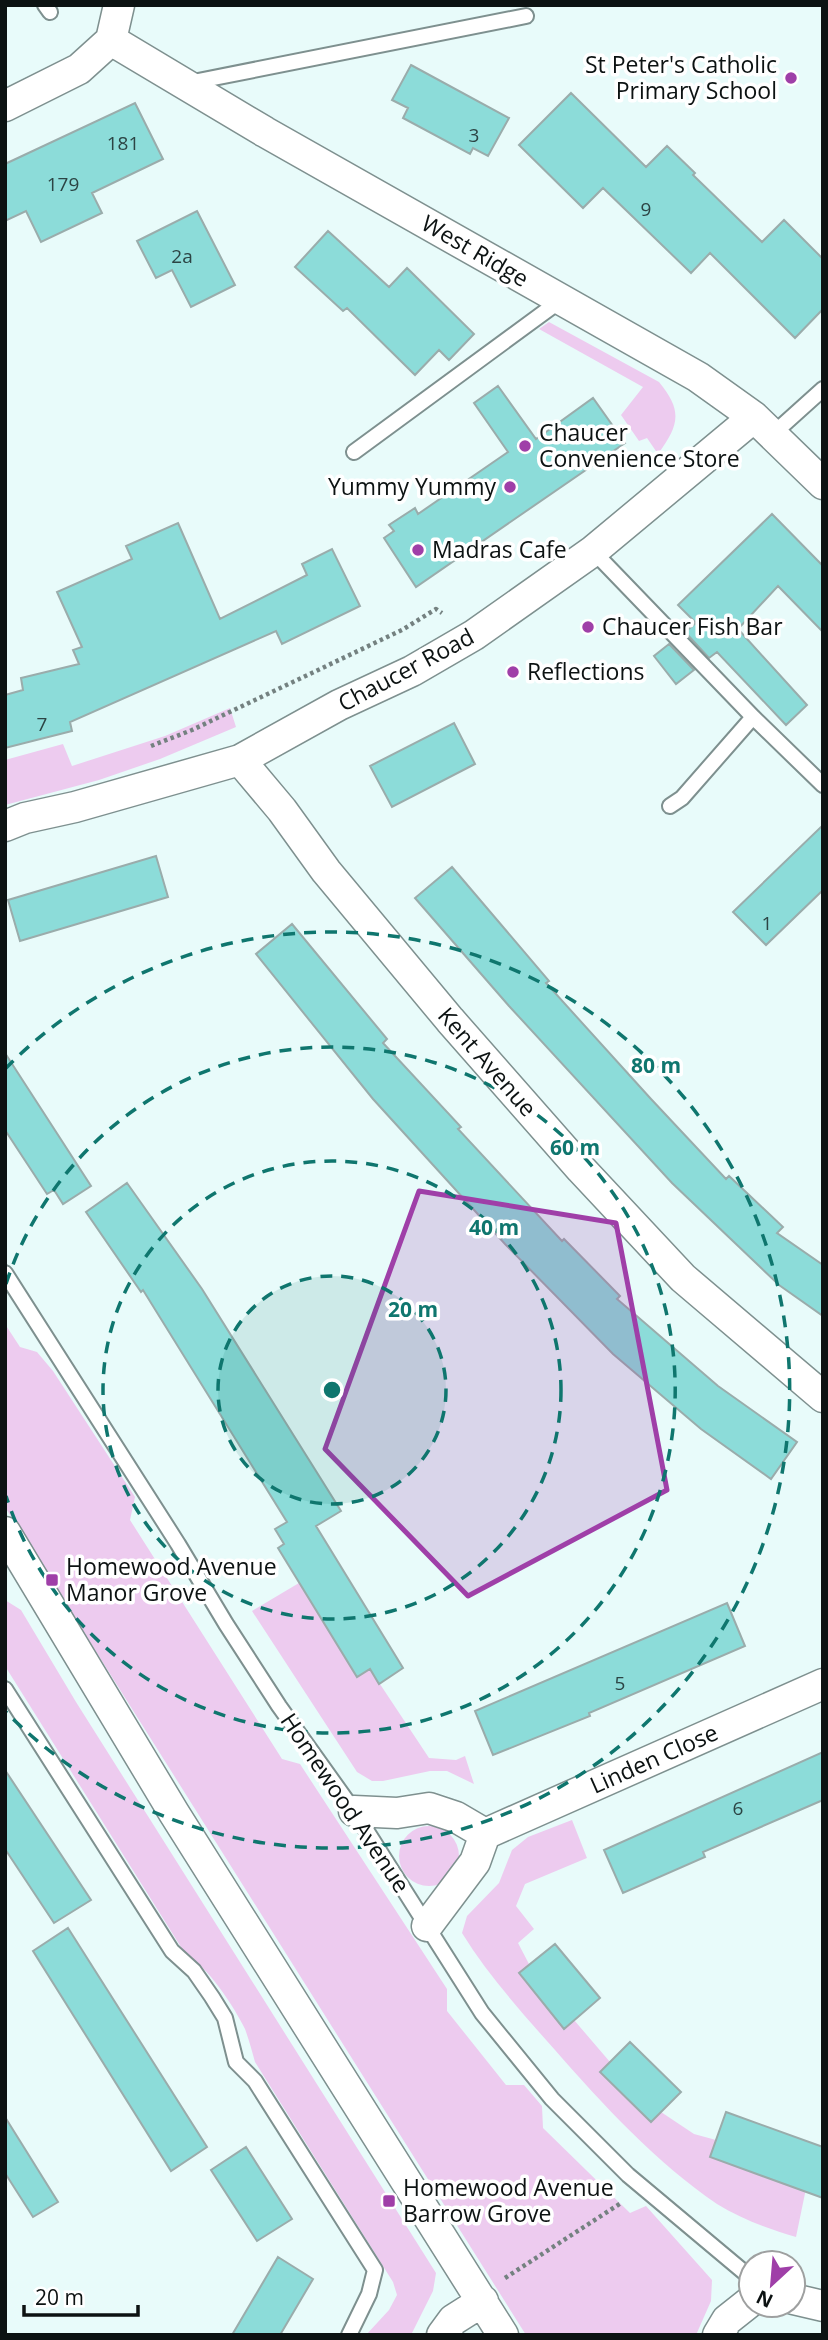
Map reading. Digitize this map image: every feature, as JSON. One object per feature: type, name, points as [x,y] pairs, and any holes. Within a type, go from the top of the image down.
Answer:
[{"type":"street","points":[[5,106],[79,69],[111,40],[119,5]]},
{"type":"street","name":"West Ridge","points":[[111,40],[264,132],[698,377],[763,426],[823,484]]},
{"type":"street","name":"Chaucer Road","points":[[5,826],[25,818],[75,807],[240,760],[339,705],[412,671],[474,635],[763,426]]},
{"type":"street","name":"Kent Avenue","points":[[240,760],[282,810],[326,871],[414,977],[581,1169],[684,1278],[823,1397]]},
{"type":"street","points":[[5,1532],[13,1563],[503,2335]]},
{"type":"street","name":"Linden Close","points":[[485,1833],[823,1685]]},
{"type":"street","points":[[354,1811],[397,1813],[429,1808],[456,1817],[485,1833],[475,1862],[426,1926]]},
{"type":"street","points":[[442,2335],[453,2320],[481,2298]]},
{"type":"street","points":[[718,2335],[727,2320],[737,2312]]},
{"type":"lane","points":[[187,84],[526,16]]},
{"type":"lane","points":[[354,452],[561,300]]},
{"type":"lane","points":[[763,426],[823,390]]},
{"type":"lane","points":[[593,551],[753,717],[823,785]]},
{"type":"lane","points":[[670,806],[682,798],[753,717]]},
{"type":"lane","name":"Homewood Avenue","points":[[5,1273],[279,1706],[354,1811],[482,2013],[552,2099],[642,2189],[737,2267]]},
{"type":"lane","points":[[5,1689],[172,1951],[194,1971],[212,1997],[225,2018],[236,2062],[255,2081],[375,2270],[369,2294],[349,2335]]},
{"type":"path","points":[[148,748],[192,730],[332,663],[436,609],[474,635]]},
{"type":"path","points":[[481,2298],[642,2189]]},
{"type":"highlighted area","points":[[419,1191],[616,1223],[667,1490],[468,1596],[325,1449]]},
{"type":"shaded area","points":[[549,322],[659,382],[672,401],[675,418],[670,435],[658,454],[647,438],[639,441],[621,415],[643,387],[539,329]]},
{"type":"shaded area","points":[[230,708],[236,727],[160,759],[99,780],[5,805],[5,760],[63,744],[72,766],[165,736]]},
{"type":"shaded area","points":[[5,1324],[20,1347],[37,1352],[53,1371],[135,1497],[130,1520],[282,1759],[300,1764],[447,1989],[447,2011],[506,2085],[524,2085],[542,2106],[543,2128],[630,2213],[646,2206],[712,2280],[711,2301],[696,2335],[526,2335],[5,1507]]},
{"type":"shaded area","points":[[299,1583],[357,1677],[370,1669],[429,1758],[456,1760],[465,1756],[474,1784],[447,1771],[430,1771],[383,1781],[372,1781],[357,1772],[252,1611]]},
{"type":"shaded area","points":[[5,1600],[21,1610],[76,1702],[436,2273],[433,2291],[411,2335],[366,2335],[389,2310],[397,2295],[393,2282],[255,2062],[245,2029],[234,2010],[211,1977],[186,1955],[5,1666]]},
{"type":"shaded area","points":[[572,1820],[587,1858],[525,1884],[516,1906],[534,1929],[518,1943],[529,1964],[519,1974],[564,2028],[574,2020],[610,2062],[601,2072],[651,2122],[661,2112],[694,2134],[716,2140],[710,2157],[776,2181],[809,2174],[796,2237],[755,2223],[717,2204],[652,2152],[530,2022],[494,1979],[462,1933],[467,1916],[499,1883],[512,1850],[528,1837]]},
{"type":"shaded area","points":[[429,1826],[450,1835],[459,1856],[450,1877],[429,1886],[408,1877],[399,1856],[408,1835]]},
{"type":"building","points":[[411,65],[509,118],[488,156],[473,148],[470,154],[403,118],[408,108],[392,100]]},
{"type":"building","points":[[571,93],[646,167],[667,146],[762,242],[784,220],[823,259],[823,309],[795,338],[710,253],[691,273],[603,188],[583,208],[519,145]]},
{"type":"building","points":[[135,103],[163,159],[92,193],[102,213],[41,242],[26,211],[5,221],[5,164]]},
{"type":"building","points":[[197,211],[235,285],[191,307],[172,270],[156,278],[137,241]]},
{"type":"building","points":[[328,231],[389,287],[407,268],[474,334],[449,360],[439,350],[415,375],[347,308],[343,311],[295,267]]},
{"type":"building","points":[[498,386],[536,439],[593,398],[625,443],[416,587],[384,538],[394,531],[389,525],[415,508],[418,514],[508,452],[474,403]]},
{"type":"building","points":[[772,514],[823,566],[823,632],[778,586],[738,629],[807,705],[786,725],[717,652],[709,658],[685,632],[696,623],[678,605]]},
{"type":"building","points":[[178,523],[220,619],[307,575],[302,564],[332,549],[360,606],[282,644],[276,631],[70,722],[72,731],[5,748],[5,695],[23,690],[21,678],[79,664],[73,650],[82,647],[57,592],[132,559],[126,546]]},
{"type":"building","points":[[669,644],[694,670],[676,684],[654,656]]},
{"type":"building","points":[[454,723],[475,764],[392,807],[370,766]]},
{"type":"building","points":[[823,825],[823,890],[766,945],[733,912]]},
{"type":"building","points":[[156,856],[168,897],[20,941],[8,900]]},
{"type":"building","points":[[452,867],[549,981],[546,983],[651,1099],[726,1179],[729,1176],[783,1227],[777,1233],[823,1265],[823,1316],[779,1285],[672,1183],[509,1006],[415,898]]},
{"type":"building","points":[[292,924],[387,1039],[383,1043],[562,1241],[564,1239],[620,1296],[617,1299],[718,1386],[797,1442],[771,1479],[701,1429],[613,1354],[505,1244],[373,1099],[256,954]]},
{"type":"building","points":[[5,1053],[91,1186],[63,1204],[54,1190],[47,1194],[5,1130]]},
{"type":"building","points":[[127,1183],[202,1289],[341,1511],[316,1526],[403,1668],[379,1684],[370,1669],[357,1677],[278,1548],[284,1544],[275,1529],[287,1522],[143,1290],[141,1292],[86,1212]]},
{"type":"building","points":[[727,1603],[745,1646],[589,1713],[590,1716],[493,1755],[475,1711]]},
{"type":"building","points":[[823,1752],[823,1800],[703,1852],[705,1857],[623,1893],[604,1850]]},
{"type":"building","points":[[5,1770],[91,1900],[54,1923],[5,1849]]},
{"type":"building","points":[[68,1928],[207,2147],[171,2171],[33,1951]]},
{"type":"building","points":[[555,1944],[600,1998],[564,2029],[519,1973]]},
{"type":"building","points":[[630,2042],[681,2092],[651,2122],[600,2072]]},
{"type":"building","points":[[726,2112],[823,2147],[823,2198],[710,2157]]},
{"type":"building","points":[[5,2117],[58,2202],[33,2217],[5,2173]]},
{"type":"building","points":[[246,2147],[292,2219],[257,2241],[211,2170]]},
{"type":"building","points":[[278,2257],[313,2279],[280,2335],[232,2335]]},
{"type":"place","name":"St Peter's Catholic Primary School","points":[[791,78]]},
{"type":"place","name":"Chaucer Convenience Store","points":[[525,446]]},
{"type":"place","name":"Yummy Yummy","points":[[510,487]]},
{"type":"place","name":"Madras Cafe","points":[[418,550]]},
{"type":"place","name":"Chaucer Fish Bar","points":[[588,627]]},
{"type":"place","name":"Reflections","points":[[513,672]]},
{"type":"place","name":"Homewood Avenue Manor Grove","points":[[52,1580]]},
{"type":"place","name":"Homewood Avenue Barrow Grove","points":[[389,2201]]}]
